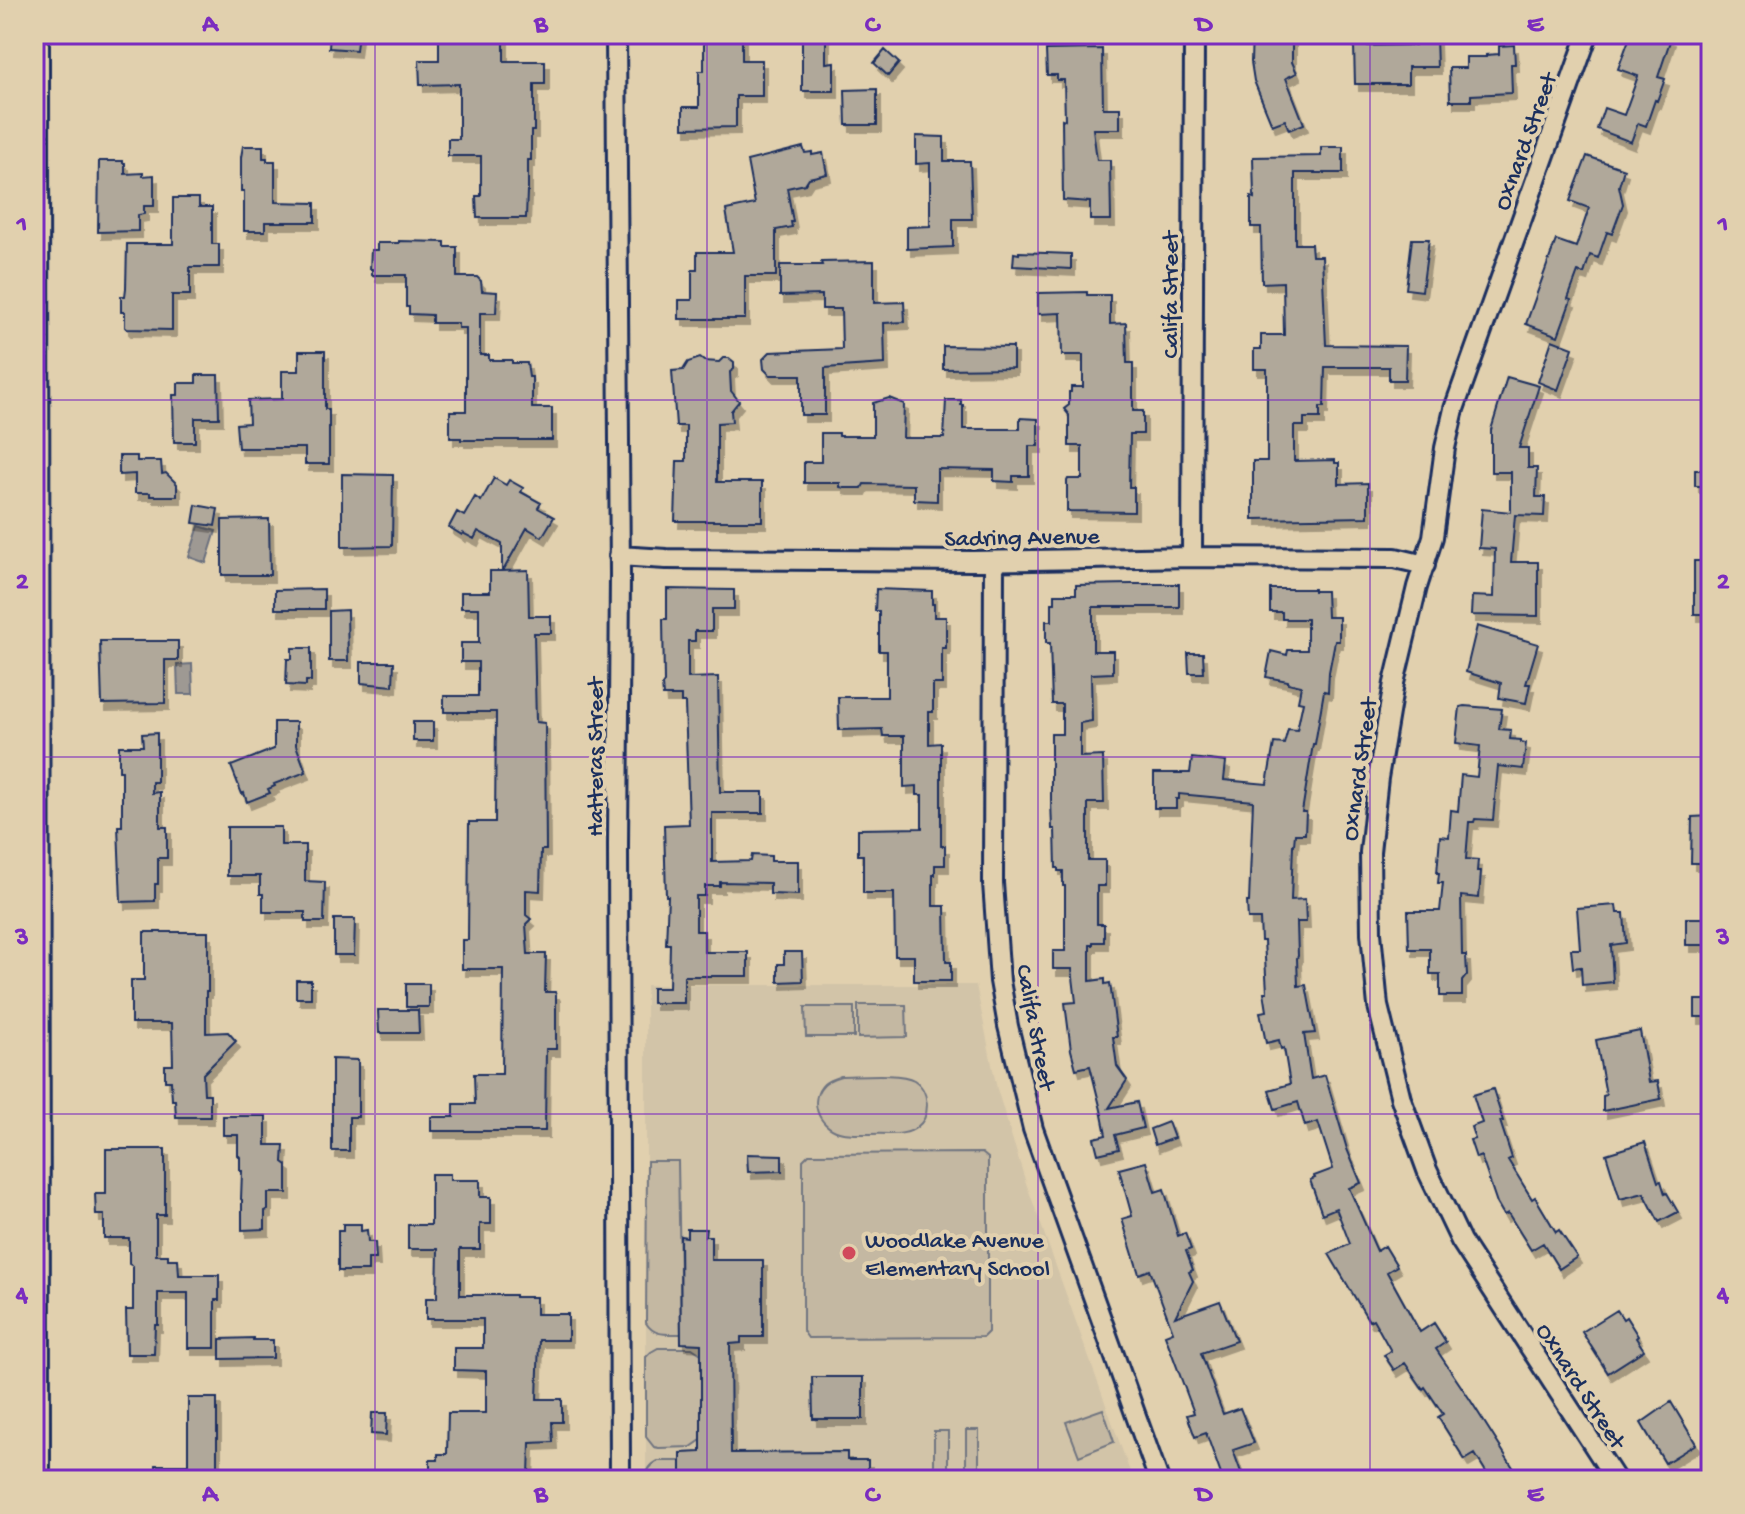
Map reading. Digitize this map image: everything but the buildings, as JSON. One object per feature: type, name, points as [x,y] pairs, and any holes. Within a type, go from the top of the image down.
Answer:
[{"type":"street","points":[[39,34],[37,1437],[40,1480]]},
{"type":"street","name":"Hatteras Street","points":[[616,34],[620,1480]]},
{"type":"street","name":"Califa Street","points":[[1192,557],[1194,34]]},
{"type":"street","name":"Oxnard Street","points":[[1588,34],[1454,409],[1445,448],[1433,537],[1417,587],[1394,683],[1378,778],[1370,852],[1371,933],[1378,1006],[1401,1099],[1427,1170],[1461,1241],[1616,1480]]},
{"type":"street","name":"Sadring Avenue","points":[[619,556],[994,561],[1192,557],[1395,558],[1425,565]]},
{"type":"street","name":"Califa Street","points":[[994,561],[993,883],[1000,981],[1033,1129],[1159,1480]]},
{"type":"shaded area","points":[[199,526],[216,531],[206,563],[189,557]]},
{"type":"shaded area","points":[[192,664],[193,694],[178,694],[177,665]]},
{"type":"shaded area","name":"Woodlake Avenue Elementary School","points":[[646,985],[976,985],[997,1089],[1026,1183],[1133,1480],[646,1480]]},
{"type":"shaded area","points":[[858,1005],[906,1005],[907,1037],[858,1038]]},
{"type":"shaded area","points":[[805,1007],[854,1007],[854,1037],[806,1037]]},
{"type":"shaded area","points":[[889,1075],[914,1080],[923,1090],[927,1103],[922,1122],[910,1131],[892,1134],[850,1134],[832,1129],[818,1112],[817,1097],[824,1084],[841,1076]]},
{"type":"shaded area","points":[[982,1153],[988,1158],[988,1332],[983,1337],[808,1338],[803,1331],[803,1160],[809,1154]]},
{"type":"shaded area","points":[[647,1161],[678,1161],[681,1334],[657,1332],[646,1323]]},
{"type":"shaded area","points":[[658,1348],[692,1348],[701,1354],[701,1440],[691,1447],[654,1447],[646,1437],[646,1357]]},
{"type":"shaded area","points":[[1103,1409],[1114,1442],[1079,1456],[1066,1422]]},
{"type":"shaded area","points":[[966,1430],[979,1430],[979,1480],[966,1480]]},
{"type":"shaded area","points":[[934,1431],[948,1431],[948,1480],[934,1480]]},
{"type":"shaded area","points":[[658,1461],[681,1461],[681,1480],[646,1480],[649,1469]]},
{"type":"place","name":"Woodlake Avenue Elementary School","points":[[849,1253]]}]
